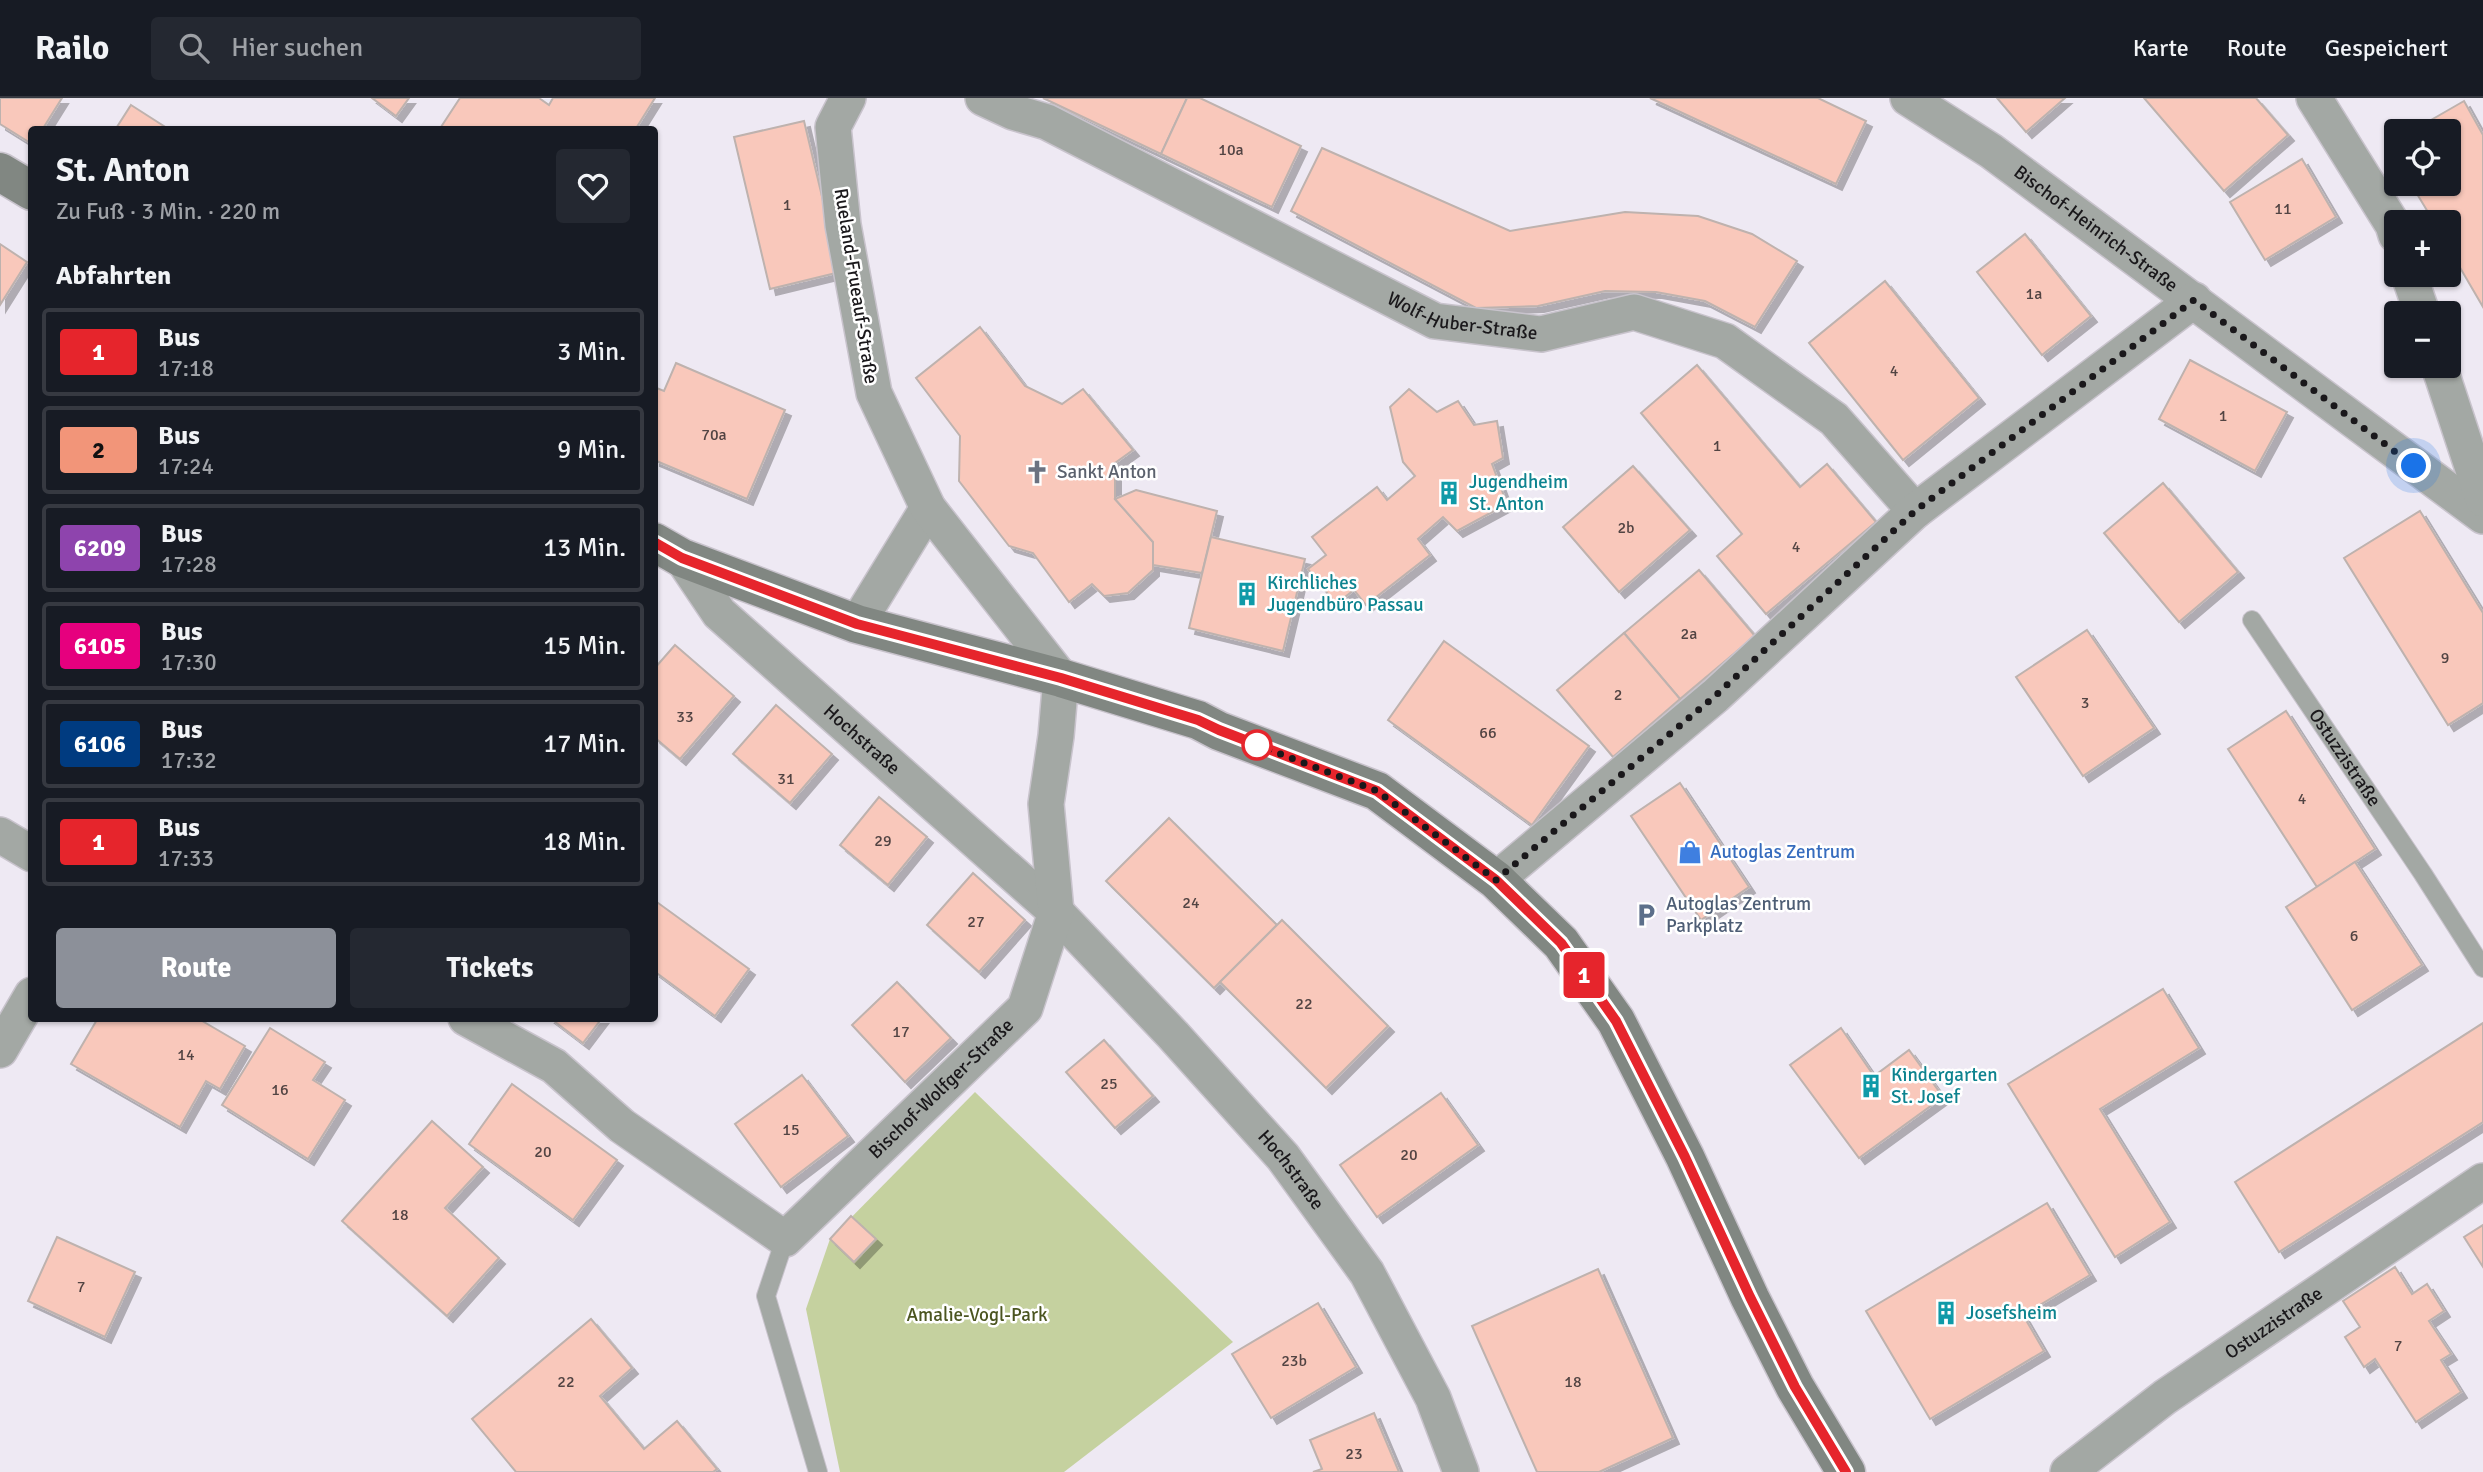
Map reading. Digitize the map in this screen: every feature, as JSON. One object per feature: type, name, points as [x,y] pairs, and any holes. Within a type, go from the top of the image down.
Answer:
[{"type":"street","name":"Rueland-Frueauf-Straße","points":[[848,98],[833,127],[844,225],[874,393],[928,508],[1061,678]]},
{"type":"street","name":"Wolf-Huber-Straße","points":[[983,98],[1013,112],[1048,122],[1435,321],[1541,334],[1633,312],[1725,341],[1834,419],[1915,511]]},
{"type":"street","name":"Bischof-Heinrich-Straße","points":[[1908,98],[1991,150],[2483,516]]},
{"type":"street","points":[[2314,98],[2384,211]]},
{"type":"street","points":[[0,172],[28,189]]},
{"type":"street","points":[[1496,880],[1715,696],[1915,511],[2194,300]]},
{"type":"street","points":[[2443,378],[2483,499]]},
{"type":"street","points":[[857,624],[928,508]]},
{"type":"street","points":[[668,550],[857,624],[1061,678],[1198,720],[1377,791],[1496,880],[1561,943],[1616,1021],[1685,1157],[1795,1387],[1846,1472]]},
{"type":"street","name":"Hochstraße","points":[[668,550],[719,613],[1056,912],[1173,1035],[1283,1157],[1367,1273],[1433,1398],[1461,1472]]},
{"type":"street","points":[[1056,912],[1046,804],[1061,678]]},
{"type":"street","points":[[0,835],[28,852]]},
{"type":"street","name":"Bischof-Wolfger-Straße","points":[[785,1239],[1025,1008],[1056,912]]},
{"type":"street","points":[[0,1050],[28,1002]]},
{"type":"street","points":[[473,1022],[554,1066],[622,1126],[785,1239]]},
{"type":"street","name":"Ostuzzistraße","points":[[2068,1472],[2165,1397],[2483,1181]]},
{"type":"lane","name":"Ostuzzistraße","points":[[2252,620],[2483,968]]},
{"type":"lane","name":"Bischof-Wolfger-Straße","points":[[785,1239],[766,1296],[818,1472]]},
{"type":"green space","name":"Amalie-Vogl-Park","points":[[975,1092],[1233,1342],[1064,1472],[840,1472],[806,1309],[830,1239]]},
{"type":"building","points":[[0,98],[62,98],[44,126],[28,126],[28,142],[0,124]]},
{"type":"building","points":[[372,98],[409,98],[396,116]]},
{"type":"building","points":[[460,98],[539,98],[549,105],[553,98],[655,98],[638,126],[442,126]]},
{"type":"building","points":[[1043,98],[1187,98],[1161,154]]},
{"type":"building","points":[[1187,98],[1200,98],[1301,146],[1272,207],[1161,154]]},
{"type":"building","points":[[1650,98],[1818,98],[1866,121],[1836,184]]},
{"type":"building","points":[[1997,98],[2065,98],[2026,132]]},
{"type":"building","points":[[2144,98],[2256,98],[2288,135],[2224,191]]},
{"type":"building","points":[[2464,101],[2483,135],[2483,307],[2461,269],[2461,210],[2427,210],[2418,196],[2461,196],[2461,119],[2433,119]]},
{"type":"building","points":[[131,105],[164,126],[118,126]]},
{"type":"building","points":[[804,121],[840,272],[770,289],[734,137]]},
{"type":"building","points":[[1322,148],[1510,231],[1625,212],[1698,216],[1752,234],[1797,261],[1755,327],[1705,301],[1656,292],[1605,291],[1538,306],[1476,308],[1291,211]]},
{"type":"building","points":[[2302,159],[2336,217],[2265,260],[2230,202]]},
{"type":"building","points":[[2025,234],[2091,316],[2042,355],[1977,272]]},
{"type":"building","points":[[0,244],[27,262],[0,305]]},
{"type":"building","points":[[1885,281],[1979,398],[1903,460],[1809,343]]},
{"type":"building","name":"Sankt Anton","points":[[980,327],[1025,386],[1062,404],[1083,389],[1133,450],[1115,463],[1115,499],[1153,542],[1153,570],[1128,593],[1104,596],[1092,584],[1069,602],[1033,553],[1009,546],[959,481],[960,436],[916,378]]},
{"type":"building","points":[[2190,360],[2287,412],[2255,471],[2159,419]]},
{"type":"building","points":[[676,363],[785,410],[747,499],[658,462],[658,389],[664,391]]},
{"type":"building","points":[[1697,365],[1800,487],[1827,464],[1876,522],[1766,614],[1717,556],[1742,534],[1641,413]]},
{"type":"building","name":"Jugendheim St. Anton","points":[[1409,389],[1437,412],[1458,401],[1474,425],[1497,421],[1503,458],[1492,464],[1507,504],[1457,531],[1443,517],[1418,539],[1430,555],[1366,605],[1354,590],[1336,604],[1308,569],[1326,555],[1312,537],[1377,487],[1387,500],[1415,476],[1403,462],[1390,407]]},
{"type":"building","points":[[1633,466],[1690,530],[1619,592],[1563,527]]},
{"type":"building","points":[[2163,483],[2238,572],[2179,622],[2104,533]]},
{"type":"building","points":[[1136,490],[1217,511],[1202,573],[1153,565],[1153,542],[1115,499]]},
{"type":"building","points":[[2420,511],[2483,613],[2483,703],[2448,725],[2344,558]]},
{"type":"building","name":"Kirchliches Jugendbüro Passau","points":[[1211,537],[1305,559],[1283,651],[1189,628]]},
{"type":"building","points":[[1699,570],[1755,636],[1680,699],[1624,633]]},
{"type":"building","points":[[2087,630],[2154,728],[2083,776],[2016,677]]},
{"type":"building","points":[[1624,633],[1680,699],[1613,757],[1557,690]]},
{"type":"building","points":[[1444,641],[1589,746],[1532,825],[1388,720]]},
{"type":"building","points":[[675,645],[734,696],[680,759],[658,740],[658,664]]},
{"type":"building","points":[[776,705],[832,754],[790,803],[733,754]]},
{"type":"building","points":[[2286,711],[2375,849],[2317,887],[2228,749]]},
{"type":"building","name":"Autoglas Zentrum","points":[[1680,783],[1749,887],[1701,920],[1631,816]]},
{"type":"building","points":[[879,797],[927,837],[888,885],[840,845]]},
{"type":"building","points":[[1169,818],[1277,925],[1214,988],[1106,881]]},
{"type":"building","points":[[2355,862],[2422,965],[2352,1010],[2286,907]]},
{"type":"building","points":[[973,873],[1025,920],[979,972],[927,925]]},
{"type":"building","points":[[658,903],[749,969],[715,1016],[658,974]]},
{"type":"building","points":[[1282,920],[1388,1026],[1326,1088],[1220,982]]},
{"type":"building","points":[[897,982],[951,1038],[905,1082],[852,1025]]},
{"type":"building","points":[[2163,989],[2199,1048],[2100,1109],[2170,1222],[2115,1257],[2008,1084]]},
{"type":"building","points":[[96,1022],[204,1022],[245,1046],[220,1089],[206,1081],[180,1127],[71,1064]]},
{"type":"building","points":[[555,1022],[599,1022],[583,1043]]},
{"type":"building","points":[[2483,1023],[2483,1122],[2279,1252],[2235,1182]]},
{"type":"building","points":[[270,1028],[325,1062],[313,1080],[345,1100],[308,1159],[222,1105]]},
{"type":"building","name":"Kindergarten St. Josef","points":[[1841,1028],[1874,1076],[1909,1050],[1943,1097],[1859,1158],[1790,1065]]},
{"type":"building","points":[[1104,1040],[1153,1096],[1115,1128],[1066,1072]]},
{"type":"building","points":[[802,1075],[848,1136],[781,1187],[735,1124]]},
{"type":"building","points":[[512,1084],[617,1160],[573,1220],[469,1144]]},
{"type":"building","points":[[1441,1093],[1478,1145],[1377,1217],[1340,1165]]},
{"type":"building","points":[[432,1121],[483,1167],[445,1208],[499,1258],[447,1316],[342,1221]]},
{"type":"building","name":"Josefsheim","points":[[2047,1203],[2090,1275],[2023,1315],[2044,1351],[1930,1419],[1866,1311]]},
{"type":"building","points":[[851,1216],[876,1239],[854,1262],[830,1239]]},
{"type":"building","points":[[2483,1225],[2483,1267],[2464,1237]]},
{"type":"building","points":[[57,1237],[135,1272],[105,1337],[28,1301]]},
{"type":"building","points":[[2395,1267],[2412,1294],[2427,1284],[2444,1311],[2429,1321],[2451,1354],[2441,1360],[2461,1392],[2416,1422],[2375,1359],[2364,1367],[2345,1337],[2360,1327],[2343,1301]]},
{"type":"building","points":[[1598,1269],[1673,1438],[1599,1472],[1537,1472],[1472,1326]]},
{"type":"building","points":[[1318,1303],[1356,1367],[1271,1418],[1232,1354]]},
{"type":"building","points":[[591,1319],[632,1368],[600,1396],[644,1449],[677,1421],[717,1469],[713,1472],[516,1472],[472,1419]]},
{"type":"building","points":[[1374,1413],[1399,1472],[1313,1472],[1322,1469],[1310,1440]]},
{"type":"bus line","name":"1","points":[[658,544],[682,558],[857,624],[1061,678],[1198,720],[1377,791],[1496,880],[1561,943],[1616,1021],[1685,1157],[1795,1387],[1846,1472]]},
{"type":"place","name":"Sankt Anton","points":[[1037,472]]},
{"type":"place","name":"Jugendheim St. Anton","points":[[1449,493]]},
{"type":"place","name":"Kirchliches Jugendbüro Passau","points":[[1247,594]]},
{"type":"place","name":"Autoglas Zentrum","points":[[1690,852]]},
{"type":"place","name":"Autoglas Zentrum Parkplatz","points":[[1646,915]]},
{"type":"place","name":"Kindergarten St. Josef","points":[[1871,1086]]},
{"type":"place","name":"Josefsheim","points":[[1946,1313]]},
{"type":"route","points":[[1257,745],[1377,791],[1496,880],[1715,696],[1915,511],[2194,300],[2414,466]]}]
